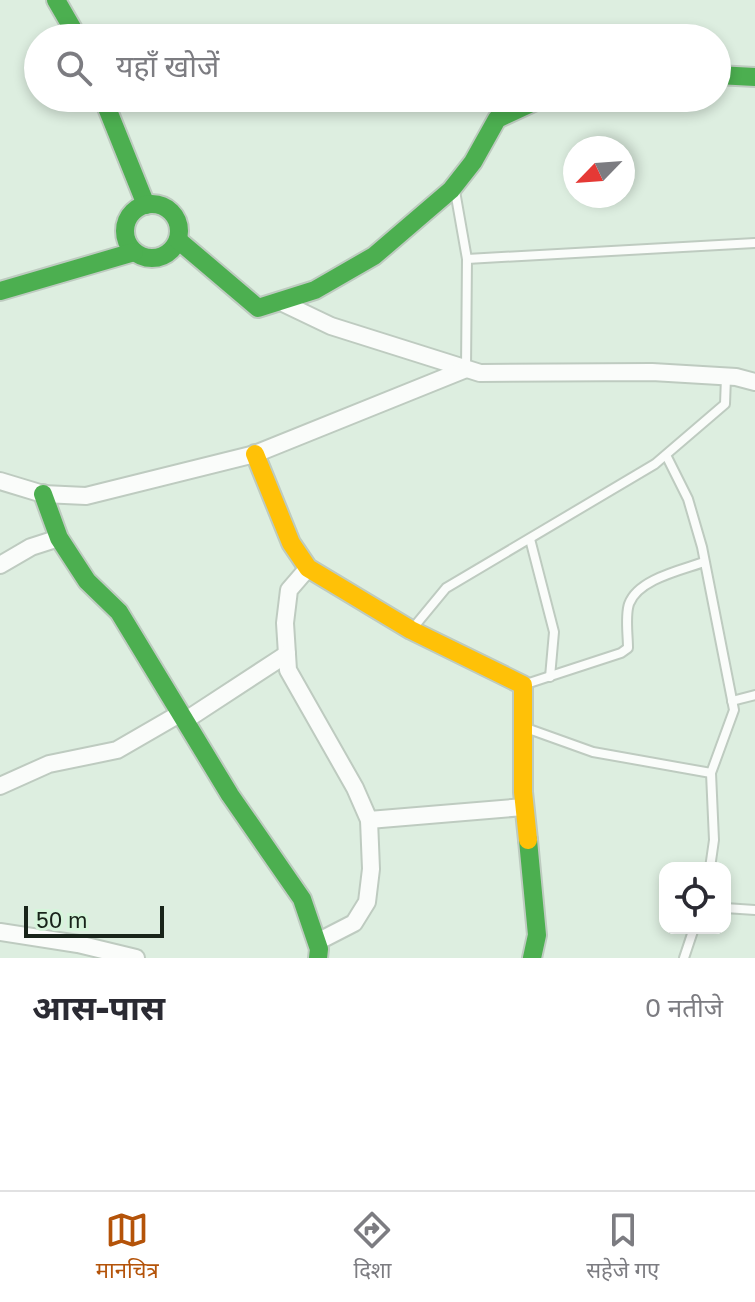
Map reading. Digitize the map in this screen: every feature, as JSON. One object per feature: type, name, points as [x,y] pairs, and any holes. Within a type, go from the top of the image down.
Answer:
[{"type":"street","points":[[56,0],[70,24]]},
{"type":"street","points":[[731,76],[755,77]]},
{"type":"street","points":[[109,112],[146,205]]},
{"type":"street","points":[[134,252],[125,233],[132,213],[146,205],[161,206],[176,220],[178,240],[258,308],[285,304],[338,281],[410,230],[469,168],[496,120],[513,112]]},
{"type":"street","points":[[0,291],[134,252],[154,258],[164,256],[178,240]]},
{"type":"street","points":[[285,304],[331,326],[480,373],[652,372],[726,376],[755,382]]},
{"type":"street","points":[[0,481],[43,494],[86,496],[255,454],[466,369]]},
{"type":"street","points":[[255,454],[291,543],[308,568],[411,630],[523,685],[524,807],[537,935],[532,958]]},
{"type":"street","points":[[43,494],[59,538],[87,581],[119,612],[253,831],[302,899],[318,950],[354,923],[367,902],[371,869],[369,820],[355,788],[288,670],[289,590],[308,568]]},
{"type":"street","points":[[0,565],[31,547],[59,538]]},
{"type":"street","points":[[0,786],[49,764],[117,750],[183,717],[287,654]]},
{"type":"street","points":[[369,820],[524,807]]},
{"type":"street","points":[[0,932],[78,944],[136,958]]},
{"type":"lane","points":[[453,184],[467,259],[466,369]]},
{"type":"lane","points":[[467,259],[755,243]]},
{"type":"lane","points":[[411,630],[446,588],[666,455],[725,404],[726,376]]},
{"type":"lane","points":[[666,455],[688,499],[734,710],[711,773],[714,840],[711,862]]},
{"type":"lane","points":[[530,539],[554,632],[550,677]]},
{"type":"lane","points":[[523,685],[621,653],[628,648],[628,605],[633,597],[658,579],[704,562]]},
{"type":"lane","points":[[732,701],[755,695]]},
{"type":"lane","points":[[523,726],[593,752],[711,773]]},
{"type":"lane","points":[[731,908],[755,910]]},
{"type":"lane","points":[[684,958],[692,934]]},
{"type":"traffic: fast","points":[[56,0],[70,24]]},
{"type":"traffic: fast","points":[[731,76],[755,77]]},
{"type":"traffic: fast","points":[[109,112],[146,205]]},
{"type":"traffic: fast","points":[[178,240],[258,308],[315,290],[374,256],[451,190],[473,162],[497,119],[512,112]]},
{"type":"traffic: fast","points":[[152,204],[171,212],[179,231],[171,250],[152,258],[133,250],[125,231],[133,212],[152,204]]},
{"type":"traffic: fast","points":[[0,291],[134,252]]},
{"type":"traffic: fast","points":[[43,494],[59,538],[87,581],[119,612],[230,795],[302,899],[319,949],[318,958]]},
{"type":"traffic: fast","points":[[528,840],[537,935],[532,958]]},
{"type":"traffic: slow","points":[[255,454],[291,543],[308,568],[411,630],[523,685],[523,792],[528,840]]}]
